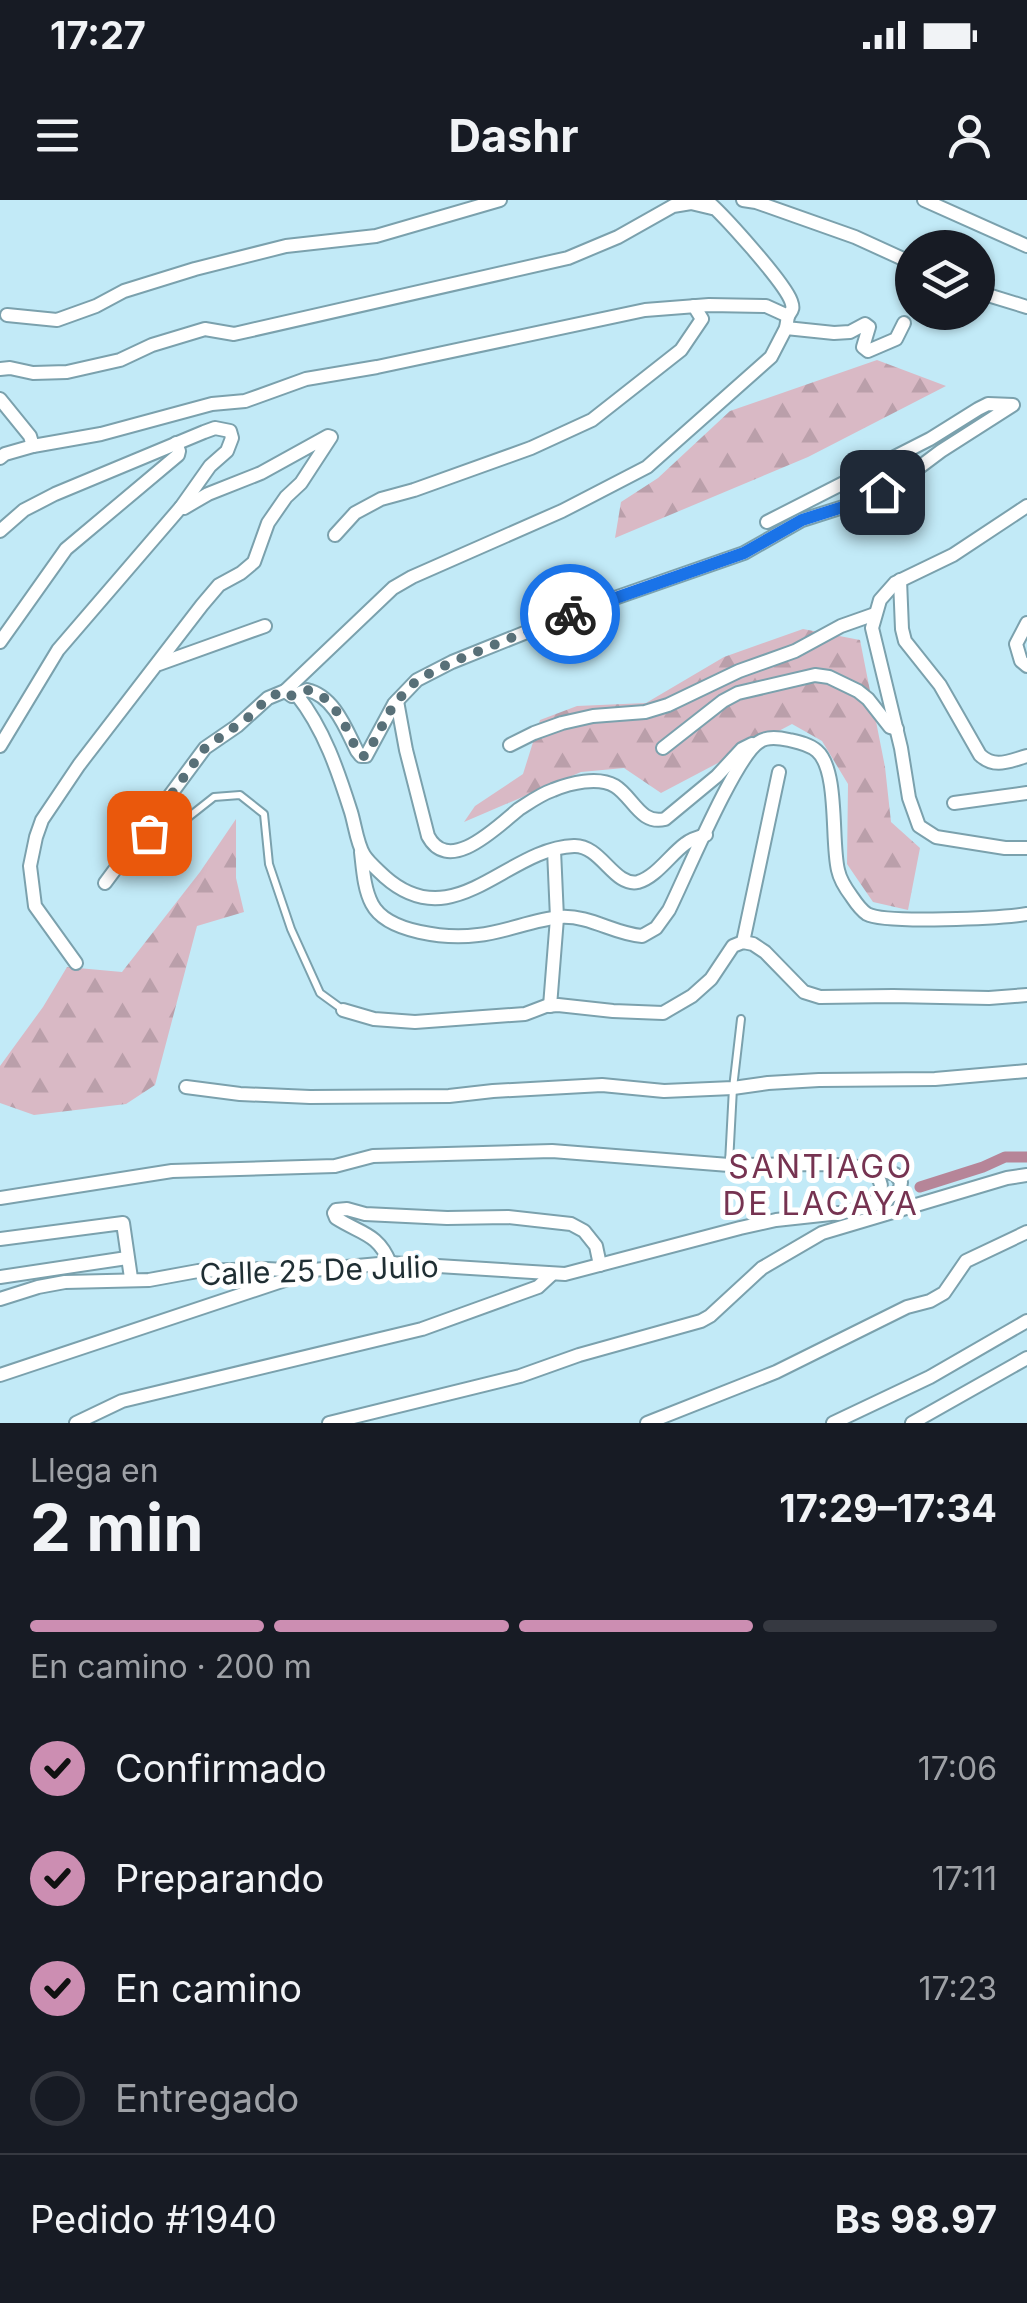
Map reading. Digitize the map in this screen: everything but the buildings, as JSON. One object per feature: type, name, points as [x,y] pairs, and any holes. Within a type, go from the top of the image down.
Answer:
[{"type":"street","points":[[7,315],[57,320],[124,291],[195,269],[286,246],[376,236],[500,200]]},
{"type":"street","points":[[743,200],[855,237],[895,255]]},
{"type":"street","points":[[924,200],[1027,246]]},
{"type":"street","points":[[0,369],[41,374],[95,367],[205,329],[234,334],[544,264],[618,238],[673,206],[691,203],[709,208],[712,202],[792,302],[787,322],[770,356],[758,370],[647,467],[393,588],[291,693]]},
{"type":"street","points":[[995,297],[1027,306]]},
{"type":"street","points":[[335,535],[356,512],[380,499],[532,448],[592,420],[681,350],[702,319],[694,306]]},
{"type":"street","points":[[0,458],[32,446],[101,434],[212,404],[244,401],[306,379],[645,310],[766,306],[787,322],[834,333],[850,332],[865,324],[869,327],[862,347],[868,352],[896,338],[900,330]]},
{"type":"street","points":[[0,399],[30,436],[32,446]]},
{"type":"street","points":[[105,883],[205,748],[250,716],[269,697],[310,690],[322,696],[364,756],[371,751],[397,701],[417,680],[589,607],[744,553],[802,520],[865,500],[893,486],[1013,405],[988,404],[768,522]]},
{"type":"street","points":[[0,530],[54,494],[150,452],[215,428],[230,431],[228,450],[210,466],[181,507],[58,650],[0,746]]},
{"type":"street","points":[[76,962],[35,906],[30,866],[42,820],[68,780],[219,585],[254,562],[268,523],[331,438],[328,436],[250,478],[181,507]]},
{"type":"street","points":[[0,642],[66,549],[178,456],[176,444]]},
{"type":"street","points":[[1027,506],[965,548],[900,580],[880,600],[872,628],[909,798],[926,832],[936,838],[1027,848]]},
{"type":"street","points":[[0,512],[16,517]]},
{"type":"street","points":[[900,580],[903,636],[940,686],[976,750],[985,760],[997,764],[1027,756]]},
{"type":"street","points":[[510,745],[562,723],[668,705],[875,614]]},
{"type":"street","points":[[1027,623],[1016,644],[1024,663],[1021,672],[1027,678]]},
{"type":"street","points":[[157,665],[265,626]]},
{"type":"street","points":[[663,748],[738,693],[815,676],[830,677],[858,691],[890,727],[897,729]]},
{"type":"street","points":[[291,693],[318,726],[329,751],[350,809],[370,902],[383,919],[432,934],[479,935],[557,918],[580,918],[634,936],[650,933],[668,910],[737,771],[758,742]]},
{"type":"street","points":[[397,701],[428,836],[444,852],[474,843],[536,798],[570,784],[604,782],[616,786],[644,816],[656,821],[665,819],[742,749],[764,739],[781,738],[820,753],[828,774],[838,871],[853,899],[869,915],[895,920],[1027,914]]},
{"type":"street","points":[[743,942],[779,772]]},
{"type":"street","points":[[954,803],[1027,793]]},
{"type":"street","points":[[361,852],[405,892],[440,897],[466,893],[543,853],[571,846],[592,850],[618,875],[639,882],[688,840],[706,835]]},
{"type":"street","points":[[550,1006],[557,918],[554,850]]},
{"type":"street","points":[[344,1010],[374,1019],[415,1022],[525,1014],[550,1006],[663,1014],[703,986],[734,946],[743,942],[765,952],[804,992],[820,997],[990,998],[1027,994]]},
{"type":"street","points":[[186,1087],[310,1097],[449,1096],[602,1086],[664,1091],[1027,1071]]},
{"type":"street","points":[[0,1198],[172,1171],[335,1166],[374,1156],[552,1151],[729,1164]]},
{"type":"street","name":"Calle 25 De Julio","points":[[0,1299],[66,1282],[267,1268],[302,1271],[390,1262],[550,1275],[575,1273],[776,1220],[843,1219],[895,1194],[901,1182],[894,1173],[870,1168],[729,1164]]},
{"type":"street","points":[[330,1423],[520,1376],[707,1319],[762,1268],[843,1219],[1027,1175]]},
{"type":"street","points":[[390,1262],[378,1241],[336,1218],[336,1210],[447,1218],[508,1217],[571,1224],[584,1231],[596,1246],[600,1265]]},
{"type":"street","points":[[0,1239],[123,1223],[130,1278]]},
{"type":"street","points":[[647,1423],[776,1372],[907,1306],[930,1301],[944,1293],[966,1261],[1027,1232]]},
{"type":"street","points":[[0,1277],[127,1258]]},
{"type":"street","points":[[0,1374],[154,1325],[302,1271]]},
{"type":"street","points":[[76,1423],[122,1401],[422,1329],[538,1287],[550,1275]]},
{"type":"street","points":[[833,1423],[930,1377],[1027,1321]]},
{"type":"street","points":[[912,1423],[1027,1358]]},
{"type":"lane","points":[[144,832],[164,830],[181,822],[214,797],[240,794],[264,814],[269,864],[291,929],[320,993],[344,1010]]},
{"type":"lane","points":[[729,1164],[741,1020]]},
{"type":"green space","points":[[877,360],[946,386],[808,457],[615,538],[621,502],[658,478],[730,411]]},
{"type":"green space","points":[[803,629],[860,640],[885,767],[891,822],[920,848],[908,910],[873,902],[847,864],[848,784],[822,741],[792,724],[661,793],[624,768],[581,772],[464,822],[475,806],[523,774],[540,720],[577,706],[646,703],[724,657]]},
{"type":"green space","points":[[236,819],[236,878],[244,912],[197,926],[155,1085],[126,1104],[34,1115],[0,1103],[0,1066],[67,967],[122,972]]},
{"type":"waterway","points":[[920,1187],[1005,1157],[1027,1157]]},
{"type":"way so far","points":[[149,833],[144,832],[205,748],[250,716],[269,697],[285,691],[292,696],[307,690],[319,694],[338,715],[357,751],[366,756],[394,704],[417,680],[570,614]]},
{"type":"district","name":"SANTIAGO DE LACAYA","points":[[821,1184]]},
{"type":"route","points":[[570,614],[744,553],[802,520],[882,492]]}]
